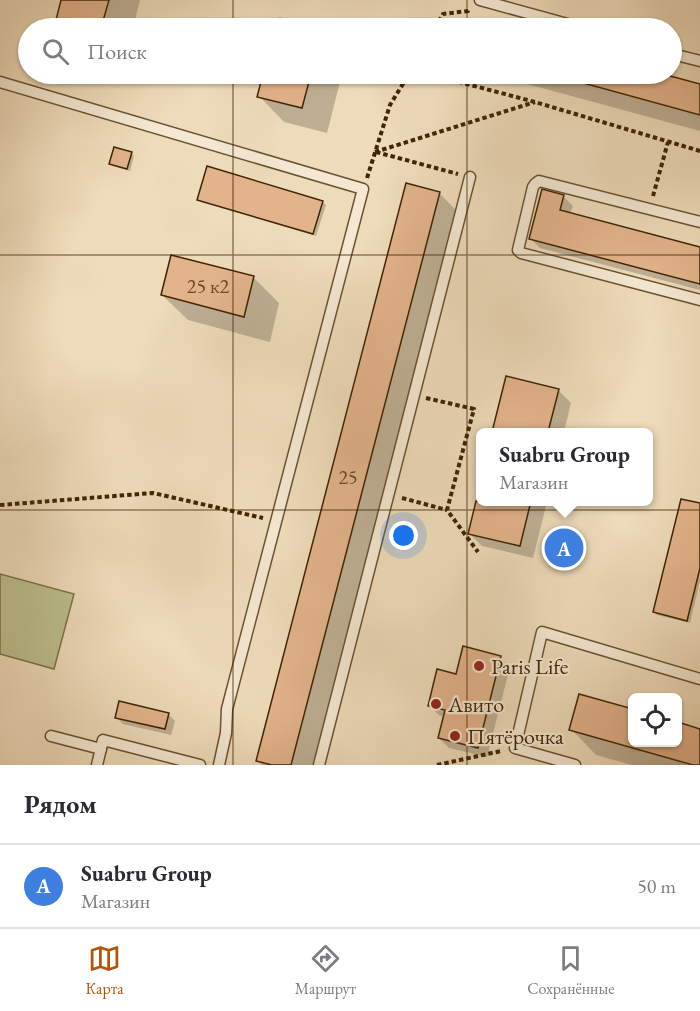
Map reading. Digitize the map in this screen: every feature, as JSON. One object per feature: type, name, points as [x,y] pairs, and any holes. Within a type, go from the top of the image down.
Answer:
[{"type":"lane","points":[[475,3],[539,18]]},
{"type":"lane","points":[[682,57],[700,62]]},
{"type":"lane","points":[[0,82],[363,189],[227,709],[226,733],[219,765]]},
{"type":"lane","points":[[319,765],[470,177]]},
{"type":"lane","points":[[700,222],[539,181],[533,187],[518,250],[521,254],[700,300]]},
{"type":"lane","points":[[575,765],[515,748],[542,632],[700,679]]},
{"type":"lane","points":[[51,736],[101,750]]},
{"type":"lane","points":[[97,765],[103,740],[200,765]]},
{"type":"path","points":[[441,18],[443,14],[468,11],[475,3]]},
{"type":"path","points":[[363,189],[390,105],[404,84]]},
{"type":"path","points":[[467,84],[535,102],[700,152]]},
{"type":"path","points":[[375,152],[535,102]]},
{"type":"path","points":[[650,209],[668,142]]},
{"type":"path","points":[[375,152],[470,177]]},
{"type":"path","points":[[431,399],[474,409],[447,510]]},
{"type":"path","points":[[0,505],[153,494],[276,521]]},
{"type":"path","points":[[406,499],[447,510],[478,552]]},
{"type":"path","points":[[437,765],[515,748]]},
{"type":"green space","points":[[0,574],[74,594],[54,669],[0,654]]},
{"type":"building","points":[[61,0],[109,0],[104,18],[56,18]]},
{"type":"building","points":[[682,79],[700,84],[700,115],[587,84],[682,84]]},
{"type":"building","points":[[260,84],[308,84],[302,108],[257,97]]},
{"type":"building","points":[[114,147],[132,152],[127,169],[109,164]]},
{"type":"building","points":[[207,166],[323,201],[313,234],[197,200]]},
{"type":"building","points":[[406,183],[440,192],[291,765],[272,765],[256,761]]},
{"type":"building","points":[[542,189],[564,195],[560,210],[700,247],[700,284],[529,239]]},
{"type":"building","points":[[171,255],[254,276],[244,317],[161,295]]},
{"type":"building","points":[[506,376],[559,389],[549,428],[493,428]]},
{"type":"building","points":[[681,499],[700,503],[700,568],[687,621],[653,612]]},
{"type":"building","points":[[476,501],[476,506],[530,506],[520,546],[468,534]]},
{"type":"building","points":[[463,646],[501,656],[478,748],[438,738],[445,710],[428,706],[437,669],[456,674]]},
{"type":"building","points":[[579,694],[628,708],[628,747],[569,730]]},
{"type":"building","points":[[119,701],[169,713],[165,729],[115,718]]},
{"type":"building","points":[[682,723],[700,729],[700,765],[629,747],[682,747]]},
{"type":"place","name":"Suabru Group","points":[[564,548]]},
{"type":"place","name":"Paris Life","points":[[479,666]]},
{"type":"place","name":"Авито","points":[[436,704]]},
{"type":"place","name":"Пятёрочка","points":[[455,736]]}]
